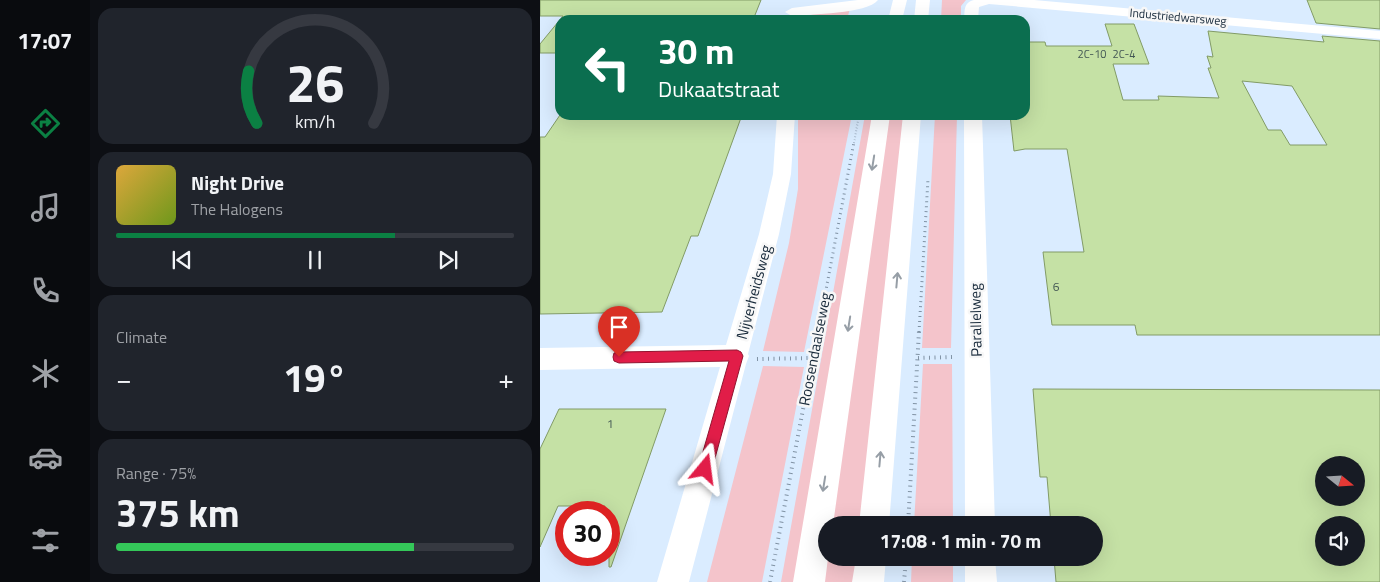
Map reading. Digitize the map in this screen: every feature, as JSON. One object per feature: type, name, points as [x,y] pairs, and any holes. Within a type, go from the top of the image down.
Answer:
[{"type":"street","points":[[792,11],[857,5],[872,0]]},
{"type":"street","points":[[896,15],[900,0]]},
{"type":"street","points":[[922,15],[923,0]]},
{"type":"street","name":"Industriedwarsweg","points":[[971,15],[972,5],[988,0],[1380,35]]},
{"type":"street","name":"Nijverheidsweg","points":[[673,582],[737,356],[769,234],[782,174],[786,120]]},
{"type":"street","name":"Roosendaalseweg","points":[[809,582],[880,120]]},
{"type":"street","points":[[875,516],[912,120]]},
{"type":"street","name":"Parallelweg","points":[[972,120],[980,516]]},
{"type":"street","points":[[540,359],[737,356]]},
{"type":"street","points":[[868,582],[870,566]]},
{"type":"street","points":[[980,566],[980,582]]},
{"type":"path","name":"Roosendaalseweg","points":[[770,582],[858,120]]},
{"type":"path","points":[[909,516],[929,173]]},
{"type":"path","points":[[737,356],[755,359],[813,358]]},
{"type":"path","points":[[918,358],[977,357]]},
{"type":"path","points":[[904,582],[905,566]]},
{"type":"shaded area","points":[[942,0],[966,0],[961,6],[961,15],[941,15]]},
{"type":"shaded area","points":[[850,8],[848,15],[810,15]]},
{"type":"shaded area","points":[[798,120],[851,120],[804,352],[763,351],[789,243],[798,189]]},
{"type":"shaded area","points":[[864,120],[874,120],[800,582],[781,582]]},
{"type":"shaded area","points":[[885,120],[908,120],[868,516],[829,516]]},
{"type":"shaded area","points":[[935,120],[957,120],[951,348],[922,348]]},
{"type":"shaded area","points":[[923,364],[952,364],[953,516],[915,516]]},
{"type":"shaded area","points":[[763,366],[804,367],[762,582],[707,582]]},
{"type":"shaded area","points":[[822,566],[863,566],[861,582],[820,582]]},
{"type":"shaded area","points":[[912,566],[953,566],[953,582],[911,582]]},
{"type":"building","points":[[540,0],[761,0],[755,15],[540,16]]},
{"type":"building","points":[[1307,0],[1380,0],[1380,29],[1316,23]]},
{"type":"building","points":[[1105,24],[1134,24],[1149,64],[1113,64],[1123,100],[1159,100],[1158,96],[1219,98],[1208,68],[1211,68],[1207,56],[1213,57],[1208,31],[1324,42],[1322,36],[1380,41],[1380,335],[1137,335],[1135,325],[1052,325],[1043,252],[1084,252],[1067,149],[1025,149],[1014,151],[1011,120],[1030,120],[1030,42],[1045,42],[1046,46],[1112,46]],"holes":[[[1242,81],[1292,86],[1327,145],[1290,145],[1281,130],[1268,130]]]},
{"type":"building","points":[[555,26],[555,53],[540,53],[540,44]]},
{"type":"building","points":[[557,120],[740,120],[698,236],[691,236],[662,312],[540,314],[540,137],[545,137]]},
{"type":"building","points":[[1033,389],[1380,390],[1380,582],[1056,582],[1055,566],[1103,566],[1103,516],[1050,516],[1047,477],[1040,477]]},
{"type":"building","points":[[559,409],[666,409],[620,541],[620,501],[555,501],[555,513],[540,547],[540,449]]},
{"type":"route","points":[[619,357],[737,356],[705,469]]}]
